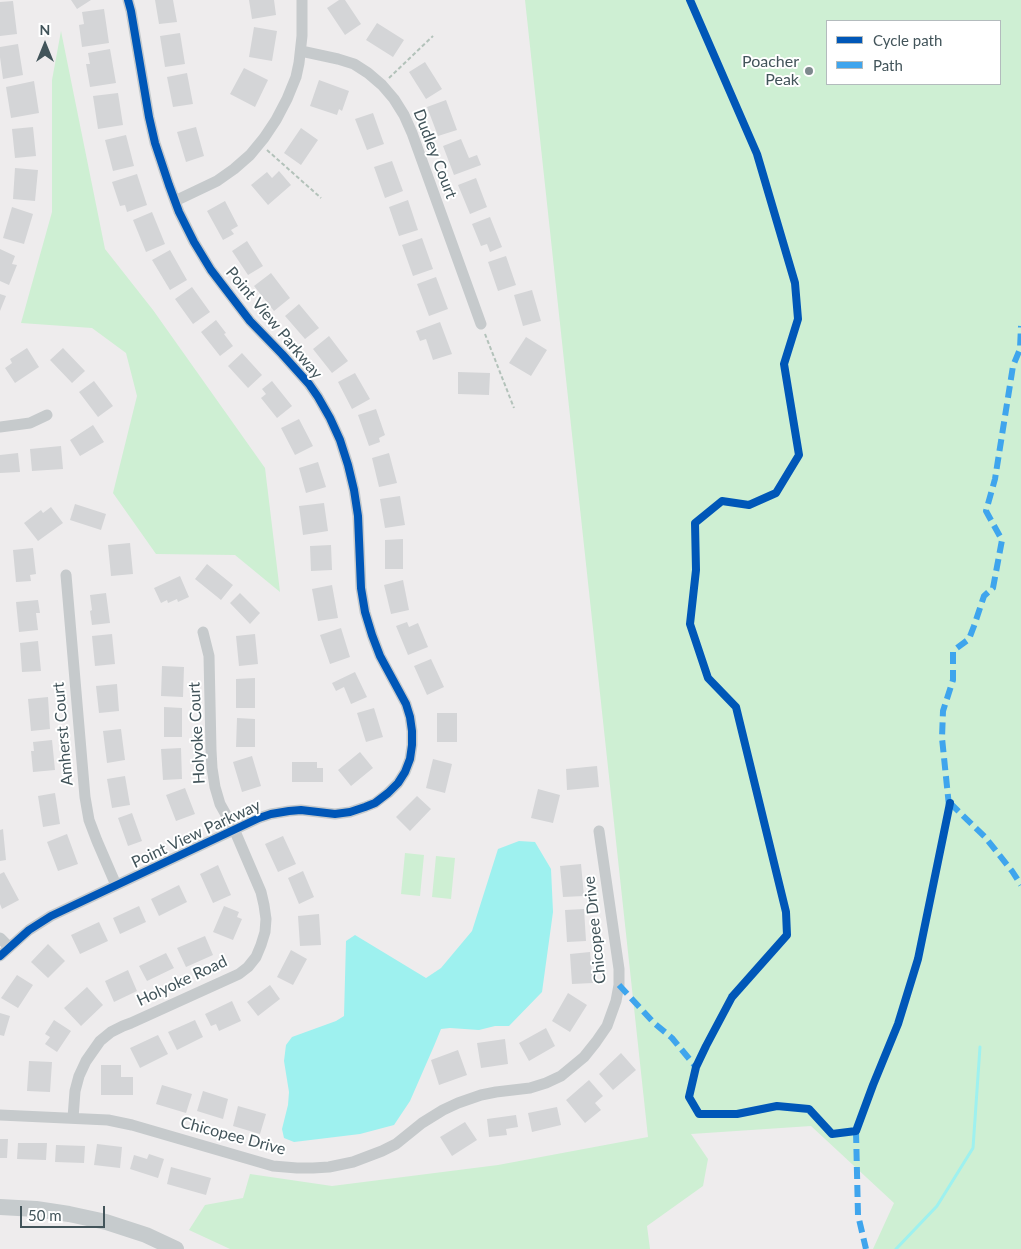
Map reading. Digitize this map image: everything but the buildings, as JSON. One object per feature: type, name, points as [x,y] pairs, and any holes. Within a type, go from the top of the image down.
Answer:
[{"type":"main road","points":[[0,1207],[36,1209],[106,1222],[146,1235],[176,1249]]},
{"type":"street","name":"Point View Parkway","points":[[0,956],[29,930],[51,916],[259,818],[271,814],[302,810],[335,814],[350,812],[375,803],[398,783],[410,759],[412,746],[410,717],[406,704],[380,656],[365,612],[361,588],[358,516],[354,490],[340,440],[330,418],[308,384],[250,321],[211,270],[194,242],[175,201],[155,143],[128,0]]},
{"type":"street","points":[[175,201],[217,181],[228,173],[250,155],[276,120],[296,77],[301,51],[302,0]]},
{"type":"street","name":"Dudley Court","points":[[301,51],[354,64],[382,85],[399,107],[412,133],[481,324]]},
{"type":"street","points":[[0,427],[30,423],[47,415]]},
{"type":"street","name":"Amherst Court","points":[[66,575],[85,797],[97,841],[116,885]]},
{"type":"street","name":"Holyoke Court","points":[[203,632],[210,656],[212,768],[220,804],[234,829]]},
{"type":"street","name":"Holyoke Road","points":[[73,1118],[75,1091],[79,1076],[86,1061],[100,1041],[111,1032],[123,1026],[239,974],[256,957],[265,932],[264,905],[261,892],[234,829]]},
{"type":"street","name":"Chicopee Drive","points":[[0,1115],[108,1120],[132,1124],[273,1166],[297,1168],[329,1167],[353,1162],[382,1151],[396,1144],[422,1123],[458,1103],[496,1092],[530,1088],[561,1076],[584,1057],[596,1042],[612,1015],[619,985],[619,969],[599,831]]},
{"type":"street","points":[[0,938],[9,947]]},
{"type":"path","points":[[382,85],[432,36]]},
{"type":"path","points":[[260,143],[321,198]]},
{"type":"path","points":[[481,324],[514,408]]},
{"type":"green space","points":[[525,0],[1021,0],[1021,1249],[873,1249],[894,1203],[811,1126],[691,1134],[708,1159],[703,1186],[647,1226],[650,1249],[230,1249],[189,1230],[205,1205],[243,1198],[250,1174],[332,1186],[498,1165],[648,1137]]},
{"type":"green space","points":[[61,31],[105,249],[153,310],[265,468],[280,592],[235,555],[156,554],[113,493],[137,396],[126,353],[92,328],[21,323],[52,212],[52,80]]},
{"type":"green space","points":[[405,853],[424,855],[420,896],[401,894]]},
{"type":"green space","points":[[436,856],[455,858],[451,899],[432,897]]},
{"type":"water","points":[[519,841],[535,842],[551,869],[553,912],[542,992],[509,1026],[495,1026],[479,1030],[441,1029],[410,1101],[394,1125],[360,1134],[294,1142],[284,1138],[282,1129],[289,1092],[284,1061],[286,1045],[292,1037],[336,1021],[344,1016],[346,941],[355,935],[426,978],[441,968],[472,931],[498,849]]},
{"type":"waterway","points":[[896,1249],[937,1206],[973,1148],[980,1047]]},
{"type":"marked path","points":[[949,806],[942,738],[943,711],[953,680],[953,651],[969,639],[984,596],[993,588],[1002,540],[986,511],[995,479],[1013,366],[1020,349],[1021,326]]},
{"type":"marked path","points":[[950,803],[985,837],[1021,885]]},
{"type":"marked path","points":[[619,985],[654,1023],[672,1038],[696,1067]]},
{"type":"marked path","points":[[856,1131],[858,1215],[866,1249]]},
{"type":"cycle path","points":[[0,956],[29,930],[51,916],[259,818],[271,814],[301,810],[335,814],[350,812],[375,803],[398,783],[410,759],[412,745],[410,717],[406,704],[380,656],[365,612],[361,588],[358,516],[354,490],[340,440],[330,418],[309,384],[250,321],[211,270],[179,212],[155,143],[128,0]]},
{"type":"cycle path","points":[[690,0],[757,154],[795,283],[798,319],[784,364],[799,455],[776,493],[749,505],[722,501],[695,523],[696,570],[690,624],[708,678],[736,707],[786,912],[787,935],[732,997],[706,1046],[696,1067],[689,1097],[699,1114],[737,1114],[777,1106],[809,1109],[832,1134],[856,1131],[898,1024],[918,959],[950,803]]},
{"type":"place","name":"Poacher Peak","points":[[809,71]]}]
